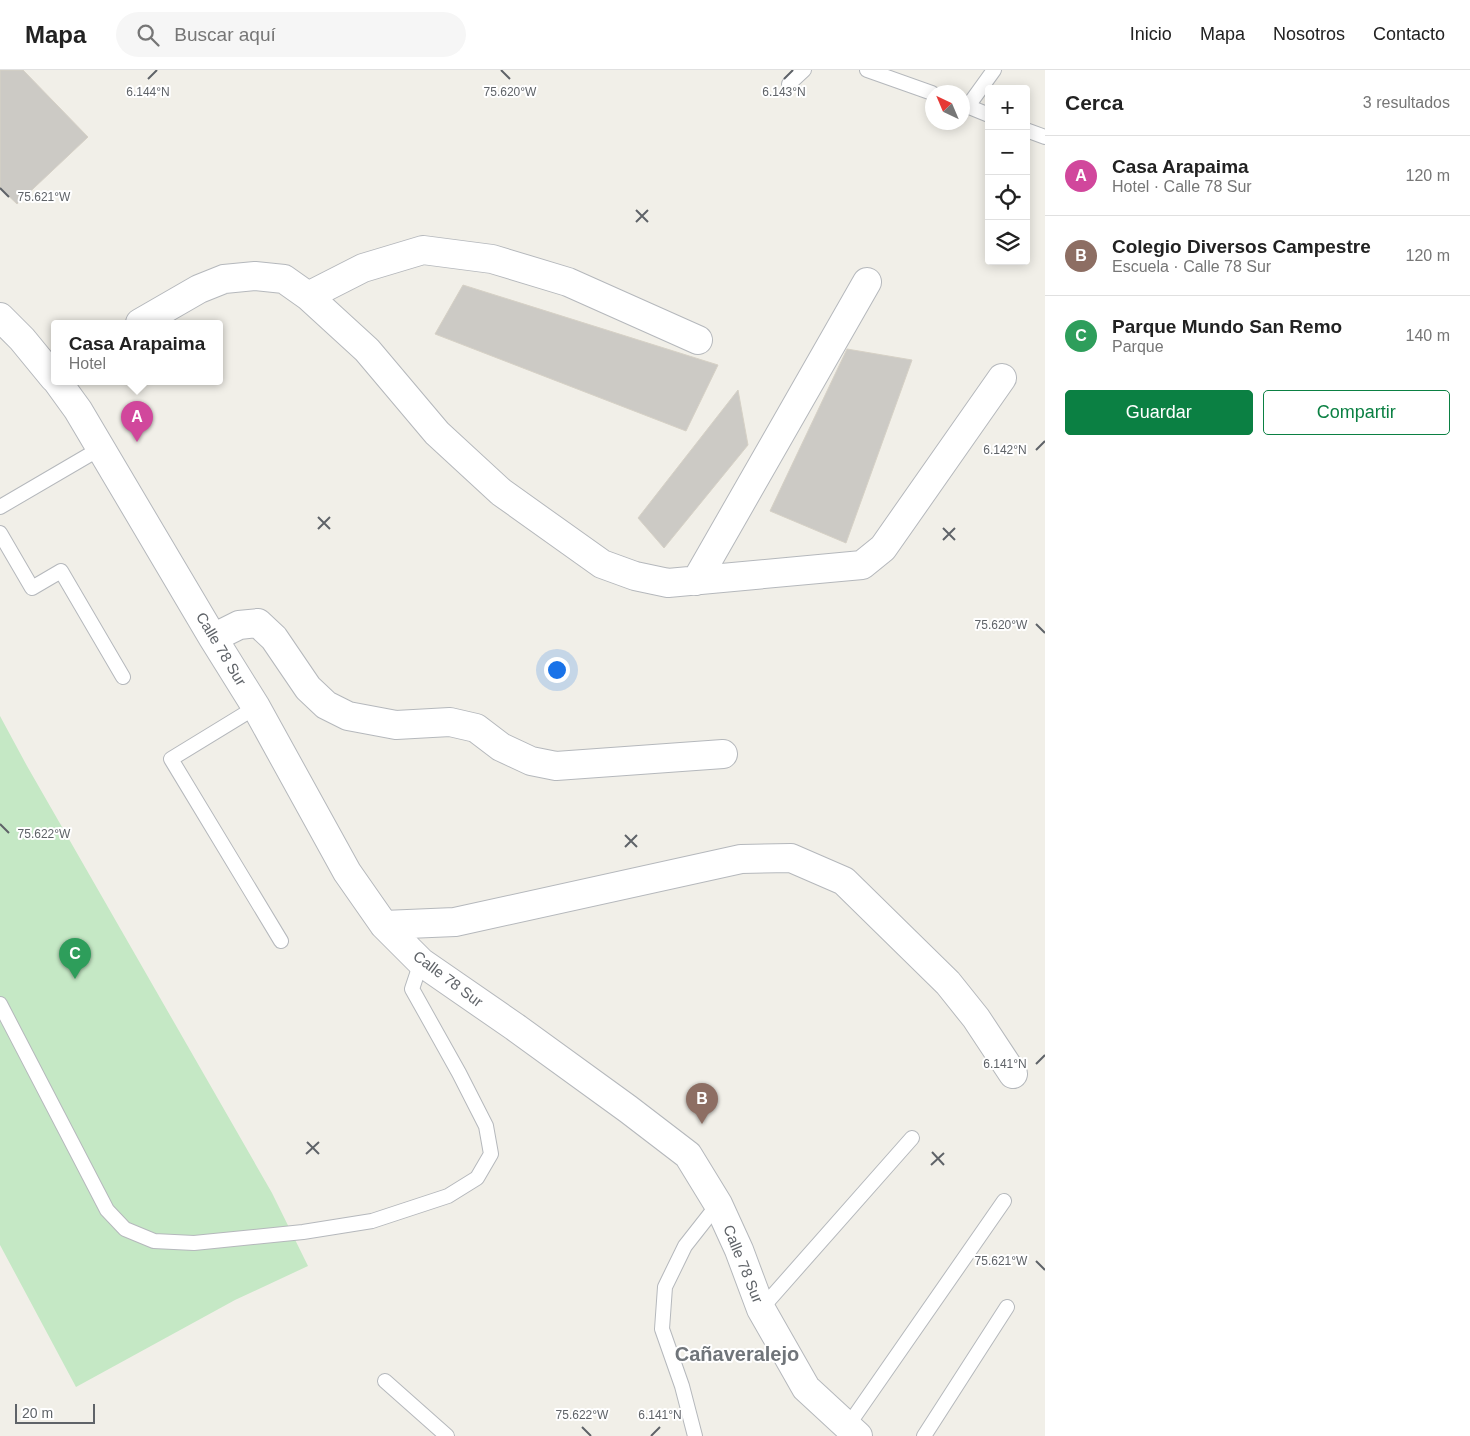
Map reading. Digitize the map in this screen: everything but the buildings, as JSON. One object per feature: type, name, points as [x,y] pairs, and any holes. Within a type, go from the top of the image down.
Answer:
[{"type":"street","points":[[308,296],[362,268],[423,250],[492,259],[568,282],[698,340]]},
{"type":"street","points":[[145,320],[199,289],[224,279],[255,276],[284,279],[308,296],[367,350],[437,433],[501,492],[602,564],[635,576],[668,583],[862,565],[883,548],[1002,378]]},
{"type":"street","points":[[696,581],[867,282]]},
{"type":"street","name":"Calle 78 Sur","points":[[0,317],[11,338],[51,373]]},
{"type":"street","name":"Calle 78 Sur","points":[[60,385],[78,410],[256,707],[347,872],[384,925],[421,962],[515,1027],[688,1155],[718,1204],[761,1309],[806,1388],[852,1431]]},
{"type":"street","points":[[213,638],[239,625],[258,623],[274,638],[308,688],[326,705],[348,716],[396,725],[450,722],[476,728],[501,747],[531,760],[556,766],[723,754]]},
{"type":"street","points":[[384,925],[455,922],[741,859],[791,858],[844,881],[948,983],[976,1018],[1013,1074]]},
{"type":"lane","points":[[789,84],[804,70]]},
{"type":"lane","points":[[867,70],[925,91]]},
{"type":"lane","points":[[970,99],[994,70]]},
{"type":"lane","points":[[970,107],[985,112]]},
{"type":"lane","points":[[1030,131],[1045,137]]},
{"type":"lane","points":[[0,507],[101,448]]},
{"type":"lane","points":[[0,533],[32,588],[61,571],[123,677]]},
{"type":"lane","points":[[256,707],[171,759],[281,941]]},
{"type":"lane","points":[[0,1004],[107,1210],[125,1229],[154,1241],[194,1243],[294,1233],[372,1221],[448,1196],[477,1178],[491,1154],[486,1126],[459,1073],[412,990],[421,962]]},
{"type":"lane","points":[[761,1309],[912,1138]]},
{"type":"lane","points":[[852,1431],[1004,1200]]},
{"type":"lane","points":[[695,1436],[682,1386],[662,1329],[665,1287],[684,1246],[718,1204]]},
{"type":"lane","points":[[924,1436],[1007,1307]]},
{"type":"lane","points":[[384,1381],[448,1436]]},
{"type":"green space","points":[[0,716],[272,1193],[308,1266],[235,1300],[76,1387],[0,1245]]},
{"type":"place","name":"Casa Arapaima","points":[[137,442]]},
{"type":"place","name":"Parque Mundo San Remo","points":[[75,979]]},
{"type":"place","name":"Colegio Diversos Campestre","points":[[702,1124]]},
{"type":"district","name":"Cañaveralejo","points":[[737,1354]]}]
